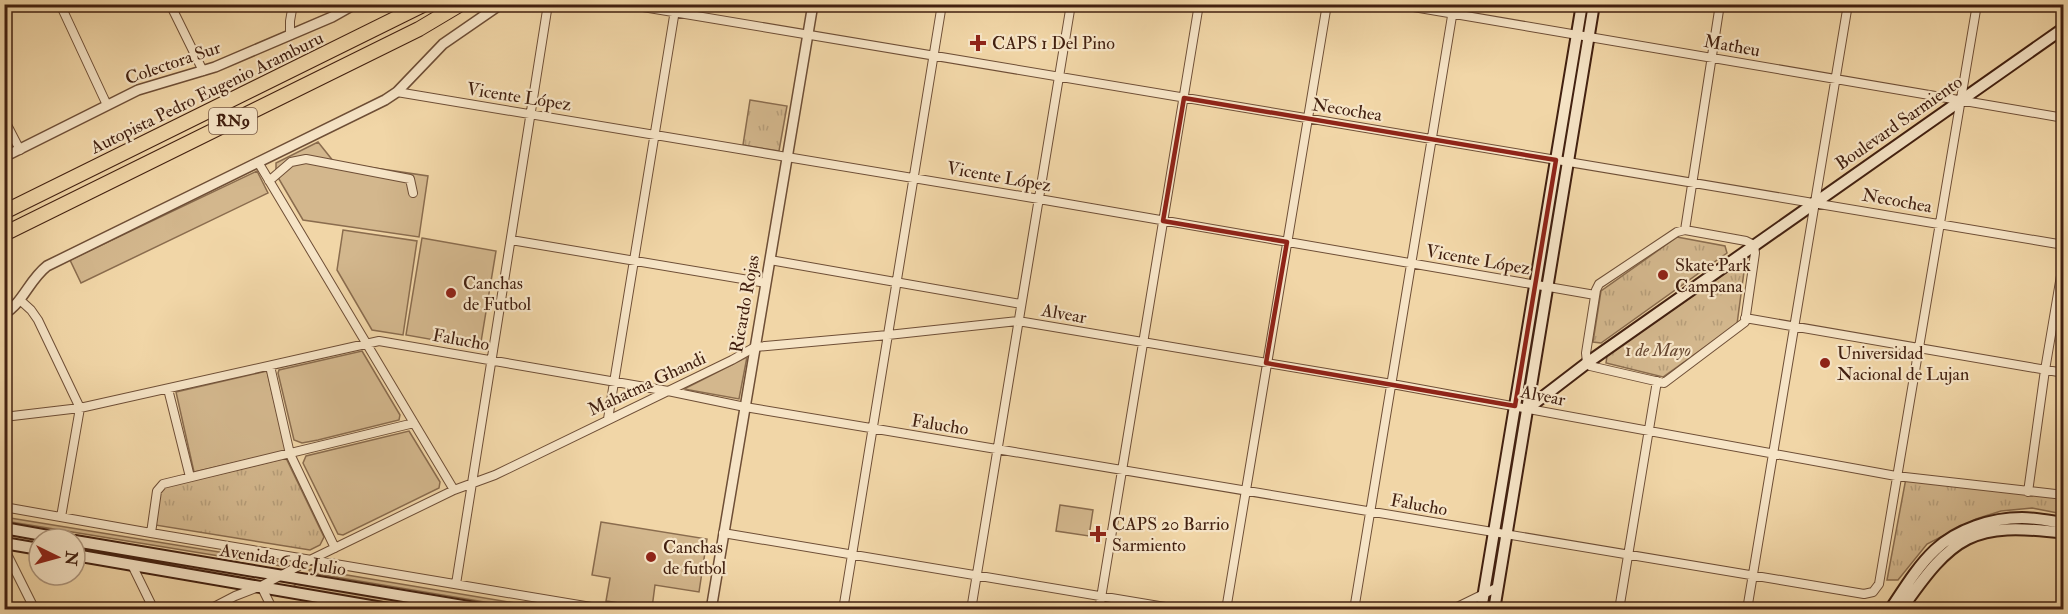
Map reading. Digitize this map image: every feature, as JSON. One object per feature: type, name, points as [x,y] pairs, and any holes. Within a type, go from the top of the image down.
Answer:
[{"type":"highway","name":"Autopista Pedro Eugenio Aramburu","points":[[4,212],[425,4]]},
{"type":"highway","name":"Autopista Pedro Eugenio Aramburu","points":[[4,234],[419,29],[461,4]]},
{"type":"main road","points":[[1481,609],[1582,4]]},
{"type":"main road","points":[[1494,609],[1594,4]]},
{"type":"main road","name":"Boulevard Sarmiento","points":[[1527,409],[1587,363],[2064,28]]},
{"type":"main road","points":[[1890,609],[1937,548],[1968,529],[2004,519],[2023,518],[2064,523]]},
{"type":"main road","points":[[4,528],[27,532]]},
{"type":"main road","points":[[1901,609],[1924,576],[1962,541],[2005,528],[2064,532]]},
{"type":"main road","name":"Avenida 6 de Julio","points":[[87,543],[487,609]]},
{"type":"main road","points":[[4,545],[27,548]]},
{"type":"main road","name":"Avenida 6 de Julio","points":[[87,557],[394,609]]},
{"type":"street","points":[[60,4],[106,105]]},
{"type":"street","points":[[170,4],[203,71]]},
{"type":"street","points":[[290,35],[293,4]]},
{"type":"street","name":"Colectora Sur","points":[[4,157],[106,105],[160,82],[203,71],[332,17],[356,4]]},
{"type":"street","points":[[4,314],[20,300],[32,280],[46,266],[369,109],[397,92],[443,44],[501,4]]},
{"type":"street","points":[[456,584],[548,4]]},
{"type":"street","name":"Necochea","points":[[626,4],[676,9],[806,35],[2064,245]]},
{"type":"street","name":"Ricardo Rojas","points":[[764,282],[770,260],[811,4]]},
{"type":"street","points":[[843,609],[942,4]]},
{"type":"street","points":[[971,609],[1071,4]]},
{"type":"street","points":[[1099,609],[1199,4]]},
{"type":"street","points":[[1226,609],[1327,4]]},
{"type":"street","name":"Matheu","points":[[1396,4],[2064,118]]},
{"type":"street","points":[[1354,609],[1454,4]]},
{"type":"street","points":[[1685,230],[1720,4]]},
{"type":"street","points":[[1747,609],[1848,4]]},
{"type":"street","points":[[1896,476],[1977,4]]},
{"type":"street","points":[[608,419],[676,9]]},
{"type":"street","name":"Vicente López","points":[[397,92],[1595,295]]},
{"type":"street","points":[[4,119],[20,150]]},
{"type":"street","name":"Ricardo Rojas","points":[[709,609],[786,157]]},
{"type":"street","points":[[269,181],[291,162],[306,159],[410,178],[413,193]]},
{"type":"street","points":[[258,162],[454,489]]},
{"type":"street","points":[[1685,230],[1746,241],[1754,245],[1755,253],[1744,322],[1667,381],[1664,383],[1590,366],[1587,363],[1586,353],[1595,295],[1599,284],[1677,232],[1685,230]]},
{"type":"street","points":[[511,240],[764,282]]},
{"type":"street","points":[[2028,492],[2064,258]]},
{"type":"street","name":"Alvear","points":[[770,260],[1021,304]]},
{"type":"street","points":[[20,300],[38,320],[80,408],[61,517]]},
{"type":"street","points":[[1745,318],[2064,373]]},
{"type":"street","name":"Alvear","points":[[1018,321],[1392,384],[1896,476],[2064,495]]},
{"type":"street","name":"Mahatma Ghandi","points":[[208,609],[261,586],[454,489],[495,475],[753,348],[1018,321]]},
{"type":"street","name":"Falucho","points":[[4,417],[80,408],[379,341],[873,429],[1864,594],[1873,592],[1879,584],[1896,476]]},
{"type":"street","points":[[270,366],[290,454],[334,548]]},
{"type":"street","points":[[1619,609],[1657,381]]},
{"type":"street","points":[[168,389],[190,477]]},
{"type":"street","name":"Ricardo Rojas","points":[[709,609],[744,407]]},
{"type":"street","points":[[151,534],[159,486],[163,484],[414,423]]},
{"type":"street","points":[[4,507],[151,534],[609,609]]},
{"type":"street","points":[[723,533],[1183,609]]},
{"type":"street","points":[[4,545],[35,609]]},
{"type":"street","points":[[132,565],[154,609]]},
{"type":"street","points":[[261,586],[273,609]]},
{"type":"street","points":[[1451,609],[1498,587]]},
{"type":"highlighted area","points":[[1184,98],[1556,160],[1515,406],[1266,363],[1287,242],[1163,221]]},
{"type":"green space","points":[[750,100],[787,106],[779,151],[743,145]]},
{"type":"green space","points":[[318,142],[334,162],[428,176],[419,237],[303,220],[276,174],[276,163]]},
{"type":"green space","points":[[257,171],[268,193],[81,283],[70,260]]},
{"type":"green space","points":[[343,230],[417,241],[403,335],[372,330],[337,270]]},
{"type":"green space","name":"1 de Mayo","points":[[1677,237],[1725,246],[1727,253],[1601,343],[1593,342],[1601,291]]},
{"type":"green space","points":[[422,238],[496,251],[480,348],[406,335]]},
{"type":"green space","name":"1 de Mayo","points":[[1740,263],[1745,264],[1737,324],[1663,377],[1606,363],[1607,356]]},
{"type":"green space","points":[[362,351],[400,415],[399,420],[318,440],[302,443],[294,440],[279,370]]},
{"type":"green space","points":[[747,357],[739,399],[684,389]]},
{"type":"green space","points":[[267,371],[286,451],[194,472],[176,392]]},
{"type":"green space","points":[[409,431],[440,482],[439,488],[343,535],[338,534],[303,463],[306,456]]},
{"type":"green space","points":[[286,458],[324,537],[320,545],[310,550],[155,525],[161,488]]},
{"type":"green space","points":[[1906,478],[2063,497],[2063,514],[2032,508],[2001,511],[1976,519],[1927,544],[1898,580],[1887,580]]},
{"type":"green space","points":[[1060,505],[1093,510],[1089,536],[1056,531]]},
{"type":"green space","points":[[4,517],[66,527],[42,527],[5,521]]},
{"type":"green space","points":[[601,522],[707,539],[699,592],[655,585],[652,608],[606,601],[610,578],[592,575]]},
{"type":"green space","points":[[87,530],[281,562],[283,565],[87,534]]},
{"type":"green space","points":[[87,548],[183,564],[185,567],[87,552]]},
{"type":"green space","points":[[309,570],[551,609],[527,609],[311,573]]},
{"type":"green space","points":[[296,584],[453,609],[428,609],[296,588],[294,586]]},
{"type":"place","name":"CAPS 1 Del Pino","points":[[978,43]]},
{"type":"place","name":"Skate Park Campana","points":[[1663,275]]},
{"type":"place","name":"Canchas de Futbol","points":[[451,293]]},
{"type":"place","name":"Universidad Nacional de Lujan","points":[[1825,363]]},
{"type":"place","name":"CAPS 20 Barrio Sarmiento","points":[[1098,534]]},
{"type":"place","name":"Canchas de futbol","points":[[651,557]]}]
